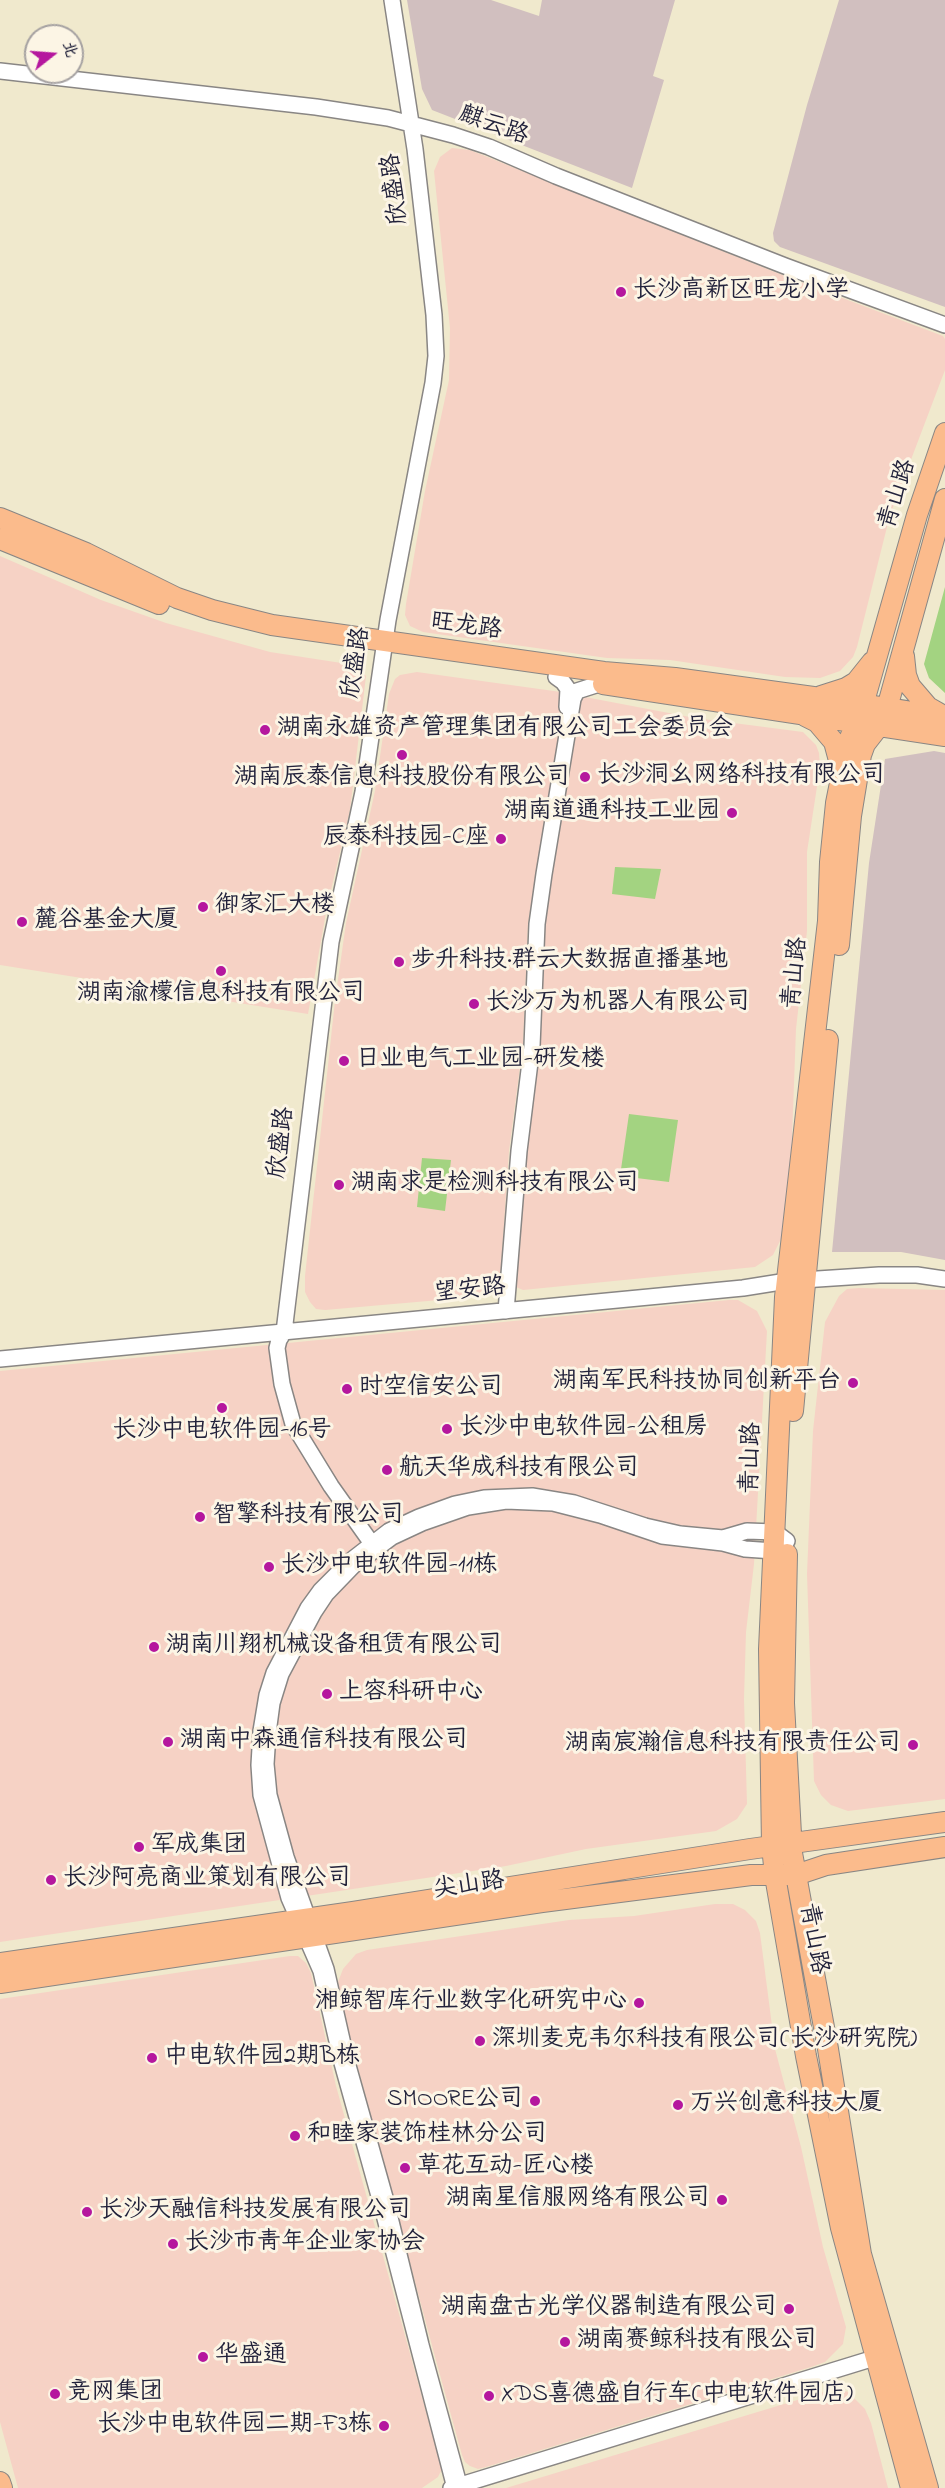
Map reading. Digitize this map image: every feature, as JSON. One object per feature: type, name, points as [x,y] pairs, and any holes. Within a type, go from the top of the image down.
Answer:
[{"type":"main road","name":"青山路","points":[[928,2488],[838,2217],[806,2055],[775,1876],[781,1845],[784,1703],[779,1541],[788,1472],[796,1278],[830,862],[848,743],[860,713],[917,515],[945,434]]},
{"type":"main road","name":"青山路","points":[[796,1278],[856,786],[865,744],[883,717],[945,499]]},
{"type":"main road","name":"旺龙路","points":[[0,518],[86,554],[149,586],[212,610],[272,626],[386,648],[700,700],[794,712],[860,713]]},
{"type":"main road","name":"旺龙路","points":[[0,539],[159,604],[225,627],[275,638],[675,678],[805,696],[860,713],[883,717],[945,717]]},
{"type":"main road","points":[[805,696],[821,696],[846,688],[866,671],[881,644]]},
{"type":"main road","points":[[903,648],[906,675],[910,686],[928,707],[945,717]]},
{"type":"main road","points":[[794,712],[817,722],[827,732],[838,753],[842,772]]},
{"type":"main road","name":"旺龙路","points":[[883,717],[918,732],[945,736]]},
{"type":"main road","points":[[856,786],[872,751],[897,736],[918,732]]},
{"type":"main road","name":"尖山路","points":[[0,1983],[781,1845],[945,1822]]},
{"type":"main road","name":"青山路","points":[[781,1845],[796,1875],[828,2049],[861,2254],[911,2488]]},
{"type":"main road","name":"尖山路","points":[[0,1963],[542,1902],[751,1875],[796,1875],[826,1865],[945,1847]]},
{"type":"main road","points":[[0,2482],[2,2488]]},
{"type":"street","name":"欣盛路","points":[[392,0],[414,122]]},
{"type":"street","name":"欣盛路","points":[[376,1544],[320,1470],[293,1424],[282,1384],[277,1348],[279,1340],[288,1329],[331,942],[363,792],[386,648],[438,383],[441,355],[440,325],[398,0]]},
{"type":"street","points":[[0,64],[24,67]]},
{"type":"street","name":"麒云路","points":[[0,71],[316,107],[414,122],[489,147],[556,176],[785,266],[945,325]]},
{"type":"street","name":"麒云路","points":[[84,75],[350,106],[473,135],[789,262],[945,319]]},
{"type":"street","points":[[504,1309],[515,1151],[528,1046],[533,924],[569,698],[566,686],[555,677]]},
{"type":"street","points":[[504,1309],[519,1151],[532,1046],[537,924],[544,874],[573,699],[577,691],[598,684]]},
{"type":"street","name":"望安路","points":[[0,1354],[504,1309],[878,1269],[945,1273]]},
{"type":"street","name":"望安路","points":[[796,1278],[888,1275],[945,1278]]},
{"type":"street","name":"望安路","points":[[0,1359],[288,1329]]},
{"type":"street","points":[[779,1541],[747,1532],[723,1538],[680,1534],[645,1526],[574,1503],[532,1496],[505,1496],[467,1501],[439,1509],[405,1523],[376,1544],[338,1581],[314,1612],[289,1657],[272,1703],[266,1764],[269,1795],[276,1827],[321,1971],[342,2064],[458,2487],[883,2358]]},
{"type":"shaded area","points":[[407,0],[491,0],[539,16],[542,0],[675,0],[653,76],[664,80],[632,188],[432,110],[422,89]]},
{"type":"shaded area","points":[[839,0],[945,0],[945,307],[780,247],[774,241],[773,233],[807,105]]},
{"type":"shaded area","points":[[452,148],[470,150],[800,282],[943,336],[945,339],[945,370],[890,515],[857,647],[853,657],[840,671],[820,678],[785,677],[670,660],[607,658],[423,632],[410,626],[405,615],[406,604],[425,491],[449,380],[450,328],[434,171],[440,157]]},
{"type":"shaded area","points":[[0,556],[101,600],[166,623],[270,652],[348,664],[358,668],[366,676],[350,810],[327,907],[308,1014],[0,965]]},
{"type":"shaded area","points":[[417,672],[561,692],[564,703],[528,924],[523,1044],[509,1151],[500,1282],[494,1294],[485,1296],[316,1309],[305,1292],[305,1276],[335,1001],[346,923],[375,791],[389,694],[395,679],[400,675]]},
{"type":"shaded area","points":[[585,697],[695,718],[803,732],[816,745],[820,767],[807,852],[807,931],[796,1029],[791,1165],[782,1237],[773,1255],[755,1267],[523,1290],[516,1287],[515,1283],[542,925],[580,700]]},
{"type":"shaded area","points":[[934,751],[945,753],[945,1260],[901,1252],[832,1252],[869,863],[885,759]]},
{"type":"shaded area","points":[[847,1289],[945,1290],[945,1799],[848,1811],[831,1805],[821,1795],[814,1781],[807,1574],[813,1431],[825,1322],[839,1296]]},
{"type":"shaded area","points":[[738,1300],[757,1311],[767,1331],[754,1564],[746,1632],[744,1699],[747,1804],[737,1819],[716,1831],[586,1849],[506,1866],[0,1942],[0,1371]]},
{"type":"shaded area","points":[[715,1904],[733,1904],[745,1910],[756,1921],[760,1933],[775,2049],[801,2147],[823,2247],[846,2327],[843,2344],[825,2362],[811,2367],[486,2467],[478,2469],[470,2466],[462,2455],[350,2038],[339,1992],[338,1982],[343,1969],[356,1954],[367,1950],[569,1920],[634,1916]]},
{"type":"shaded area","points":[[298,1956],[306,1963],[311,1973],[336,2086],[442,2469],[438,2477],[422,2488],[18,2488],[0,2422],[0,1999]]},
{"type":"shaded area","points":[[837,2388],[848,2392],[865,2409],[871,2423],[888,2488],[506,2488]]},
{"type":"green space","points":[[945,587],[945,693],[929,678],[924,664]]},
{"type":"green space","points":[[615,867],[661,869],[655,899],[612,894]]},
{"type":"green space","points":[[629,1114],[678,1120],[669,1182],[620,1176]]},
{"type":"green space","points":[[422,1158],[451,1160],[445,1211],[417,1207]]},
{"type":"place","name":"长沙高新区旺龙小学","points":[[621,292]]},
{"type":"place","name":"湖南永雄资产管理集团有限公司工会委员会","points":[[265,730]]},
{"type":"place","name":"湖南辰泰信息科技股份有限公司","points":[[402,755]]},
{"type":"place","name":"长沙洞幺网络科技有限公司","points":[[585,777]]},
{"type":"place","name":"湖南道通科技工业园","points":[[732,813]]},
{"type":"place","name":"辰泰科技园-C座","points":[[501,839]]},
{"type":"place","name":"御家汇大楼","points":[[203,907]]},
{"type":"place","name":"麓谷基金大厦","points":[[22,922]]},
{"type":"place","name":"步升科技·群云大数据直播基地","points":[[399,962]]},
{"type":"place","name":"湖南渝檬信息科技有限公司","points":[[221,971]]},
{"type":"place","name":"长沙万为机器人有限公司","points":[[474,1004]]},
{"type":"place","name":"日业电气工业园-研发楼","points":[[344,1061]]},
{"type":"place","name":"湖南求是检测科技有限公司","points":[[339,1185]]},
{"type":"place","name":"湖南军民科技协同创新平台","points":[[853,1383]]},
{"type":"place","name":"时空信安公司","points":[[347,1389]]},
{"type":"place","name":"长沙中电软件园-16号","points":[[222,1408]]},
{"type":"place","name":"长沙中电软件园-公租房","points":[[447,1429]]},
{"type":"place","name":"航天华成科技有限公司","points":[[387,1470]]},
{"type":"place","name":"智擎科技有限公司","points":[[200,1517]]},
{"type":"place","name":"长沙中电软件园-11栋","points":[[269,1567]]},
{"type":"place","name":"湖南川翔机械设备租赁有限公司","points":[[154,1647]]},
{"type":"place","name":"上容科研中心","points":[[327,1694]]},
{"type":"place","name":"湖南中森通信科技有限公司","points":[[168,1742]]},
{"type":"place","name":"湖南宸瀚信息科技有限责任公司","points":[[913,1745]]},
{"type":"place","name":"军成集团","points":[[139,1847]]},
{"type":"place","name":"长沙阿亮商业策划有限公司","points":[[51,1880]]},
{"type":"place","name":"湘鲸智库行业数字化研究中心","points":[[639,2003]]},
{"type":"place","name":"深圳麦克韦尔科技有限公司(长沙研究院)","points":[[480,2041]]},
{"type":"place","name":"中电软件园2期B栋","points":[[152,2058]]},
{"type":"place","name":"SMOORE公司","points":[[535,2101]]},
{"type":"place","name":"万兴创意科技大厦","points":[[678,2105]]},
{"type":"place","name":"和睦家装饰桂林分公司","points":[[295,2136]]},
{"type":"place","name":"草花互动-匠心楼","points":[[405,2168]]},
{"type":"place","name":"湖南星信服网络有限公司","points":[[722,2200]]},
{"type":"place","name":"长沙天融信科技发展有限公司","points":[[87,2212]]},
{"type":"place","name":"长沙市青年企业家协会","points":[[173,2244]]},
{"type":"place","name":"湖南盘古光学仪器制造有限公司","points":[[789,2309]]},
{"type":"place","name":"湖南赛鲸科技有限公司","points":[[565,2342]]},
{"type":"place","name":"华盛通","points":[[203,2357]]},
{"type":"place","name":"竞网集团","points":[[55,2394]]},
{"type":"place","name":"XDS喜德盛自行车(中电软件园店)","points":[[489,2396]]},
{"type":"place","name":"长沙中电软件园二期-F3栋","points":[[384,2426]]}]
